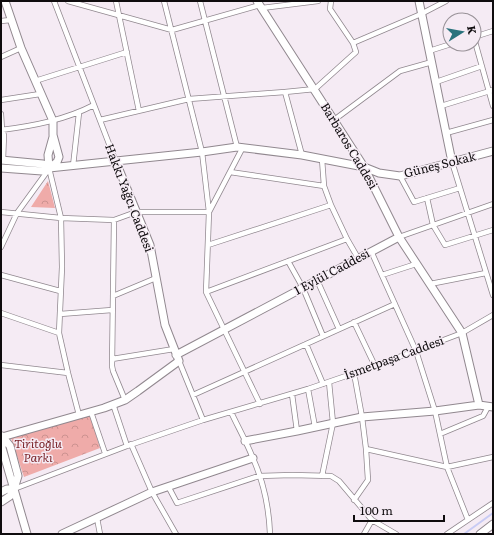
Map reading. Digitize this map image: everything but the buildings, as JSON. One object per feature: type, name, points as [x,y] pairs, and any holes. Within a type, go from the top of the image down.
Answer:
[{"type":"main road","points":[[5,1],[21,48],[53,121],[53,135],[48,155],[49,168]]},
{"type":"main road","points":[[419,1],[452,162]]},
{"type":"main road","name":"Barbaros Caddesi","points":[[260,5],[364,167],[399,237],[462,334],[479,404]]},
{"type":"main road","name":"Güneş Sokak","points":[[1,168],[42,171],[49,168],[116,162],[240,147],[322,159],[364,167],[379,173],[400,176],[493,151]]},
{"type":"main road","points":[[2,160],[43,164],[49,168]]},
{"type":"main road","name":"Hakkı Yağcı Caddesi","points":[[116,162],[150,245],[165,325],[177,355]]},
{"type":"main road","name":"1 Eylül Caddesi","points":[[2,436],[91,412],[125,400],[138,392],[177,355],[399,237]]},
{"type":"main road","points":[[245,441],[362,417],[435,411],[479,404],[491,406]]},
{"type":"main road","points":[[1,502],[10,496],[14,490],[18,476],[10,446],[2,436]]},
{"type":"main road","points":[[62,534],[152,492],[253,458]]},
{"type":"main road","points":[[1,492],[7,488],[14,490]]},
{"type":"main road","points":[[14,490],[27,534]]},
{"type":"main road","points":[[482,534],[493,524]]},
{"type":"street","name":"Hakkı Yağcı Caddesi","points":[[54,1],[116,162]]},
{"type":"street","points":[[68,1],[83,3],[172,30],[260,5],[318,1]]},
{"type":"street","points":[[116,1],[139,111]]},
{"type":"street","points":[[164,1],[202,152],[209,212],[206,292],[260,404]]},
{"type":"street","points":[[200,1],[224,97],[240,147],[230,172],[209,212]]},
{"type":"street","points":[[100,120],[189,99],[314,89],[356,52],[353,43],[330,9],[331,1]]},
{"type":"street","points":[[353,43],[421,14],[446,1]]},
{"type":"street","points":[[1,21],[11,20]]},
{"type":"street","points":[[482,35],[493,31]]},
{"type":"street","points":[[429,51],[442,47]]},
{"type":"street","points":[[1,56],[21,48]]},
{"type":"street","points":[[35,81],[127,52]]},
{"type":"street","points":[[478,52],[491,91],[493,106]]},
{"type":"street","points":[[334,120],[400,71],[432,62]]},
{"type":"street","points":[[436,82],[482,66]]},
{"type":"street","points":[[441,106],[491,91]]},
{"type":"street","points":[[286,92],[302,156]]},
{"type":"street","points":[[1,100],[40,94]]},
{"type":"street","points":[[2,130],[53,121],[79,113],[94,105]]},
{"type":"street","points":[[73,166],[79,113]]},
{"type":"street","points":[[1,114],[2,130],[4,135],[2,160]]},
{"type":"street","points":[[446,133],[493,120]]},
{"type":"street","points":[[322,159],[324,186],[347,239],[358,258]]},
{"type":"street","points":[[452,162],[493,295]]},
{"type":"street","points":[[1,247],[17,213],[49,168]]},
{"type":"street","points":[[49,168],[61,218],[62,267],[60,291],[60,334],[79,415]]},
{"type":"street","points":[[230,172],[324,186]]},
{"type":"street","points":[[400,176],[414,202],[460,188]]},
{"type":"street","points":[[427,198],[433,225],[445,245],[493,230]]},
{"type":"street","name":"1 Eylül Caddesi","points":[[399,237],[493,204]]},
{"type":"street","points":[[208,245],[331,205]]},
{"type":"street","points":[[1,212],[61,218],[114,220],[136,212],[209,212]]},
{"type":"street","points":[[114,220],[112,359],[113,372],[125,400]]},
{"type":"street","points":[[206,292],[347,239]]},
{"type":"street","points":[[371,251],[416,350],[435,411],[447,467],[468,520]]},
{"type":"street","points":[[288,261],[303,288],[323,336]]},
{"type":"street","points":[[382,274],[416,264]]},
{"type":"street","points":[[430,284],[486,273]]},
{"type":"street","points":[[1,275],[60,291]]},
{"type":"street","points":[[113,296],[156,278]]},
{"type":"street","points":[[317,280],[338,329]]},
{"type":"street","points":[[193,395],[395,304]]},
{"type":"street","points":[[60,314],[112,310]]},
{"type":"street","points":[[1,313],[60,334]]},
{"type":"street","name":"İsmetpaşa Caddesi","points":[[292,394],[376,366],[462,334],[493,315]]},
{"type":"street","points":[[354,322],[376,366]]},
{"type":"street","points":[[306,344],[323,384]]},
{"type":"street","points":[[112,359],[177,355]]},
{"type":"street","name":"Hakkı Yağcı Caddesi","points":[[177,355],[203,420]]},
{"type":"street","points":[[1,366],[68,373]]},
{"type":"street","points":[[354,373],[362,417],[368,480],[354,500]]},
{"type":"street","points":[[322,476],[333,423],[330,382]]},
{"type":"street","points":[[308,389],[315,427]]},
{"type":"street","points":[[14,490],[129,445],[203,420],[292,394],[297,431]]},
{"type":"street","points":[[113,404],[129,445],[152,492],[176,534]]},
{"type":"street","points":[[440,434],[483,416],[491,406]]},
{"type":"street","points":[[91,412],[105,454]]},
{"type":"street","points":[[231,412],[253,458],[259,476],[268,510],[270,534]]},
{"type":"street","points":[[366,449],[447,467],[493,457]]},
{"type":"street","points":[[168,486],[177,503],[259,476],[330,476],[339,481],[372,520],[396,534]]},
{"type":"street","points":[[447,534],[493,503]]},
{"type":"street","points":[[97,518],[100,534]]},
{"type":"street","points":[[364,534],[372,520]]},
{"type":"green space","points":[[48,181],[55,208],[31,207]]},
{"type":"green space","name":"Tiritoğlu Parkı","points":[[90,414],[100,448],[24,477],[11,438]]},
{"type":"waterway","points":[[464,534],[493,513]]}]
